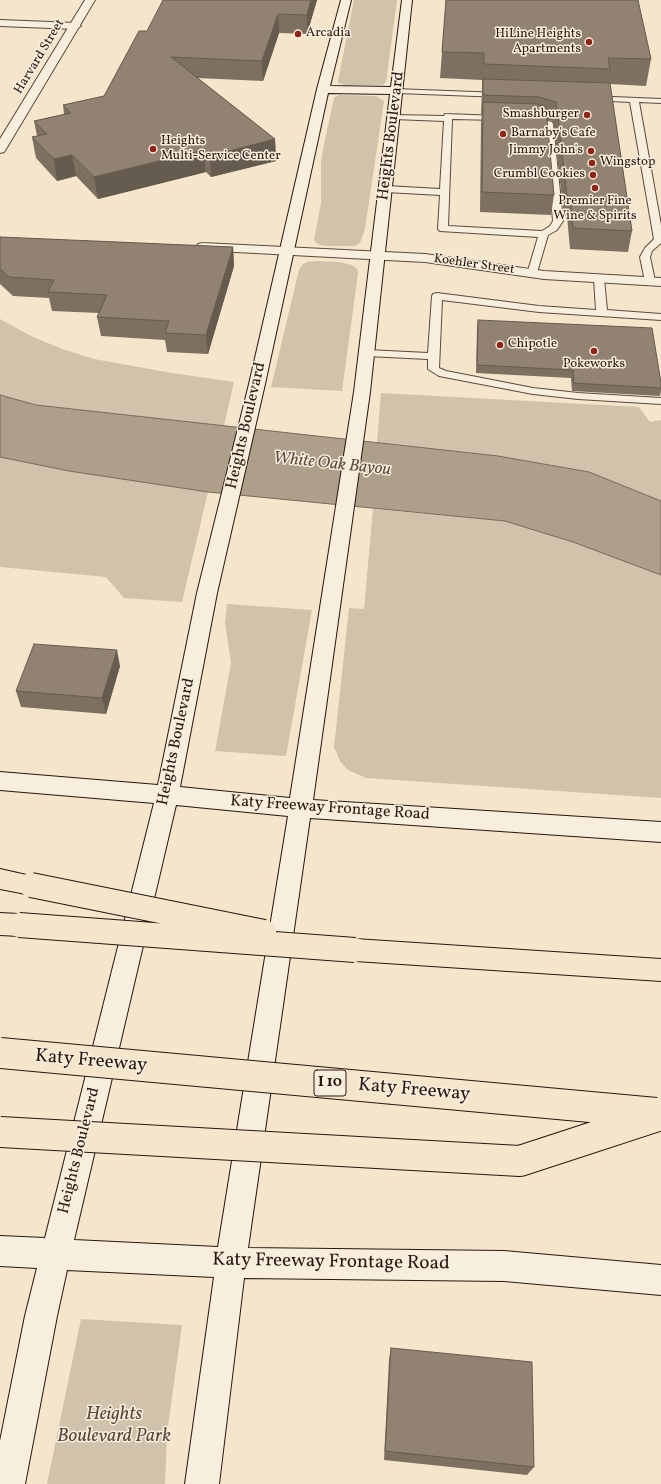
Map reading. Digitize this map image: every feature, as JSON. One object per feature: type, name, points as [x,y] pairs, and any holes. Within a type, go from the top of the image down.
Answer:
[{"type":"highway","points":[[0,879],[355,950]]},
{"type":"highway","points":[[10,925],[661,970]]},
{"type":"highway","name":"Katy Freeway","points":[[0,1053],[661,1114]]},
{"type":"highway","points":[[0,1132],[520,1161],[661,1114]]},
{"type":"main road","name":"Harvard Street","points":[[0,149],[76,26],[90,0]]},
{"type":"main road","name":"Heights Boulevard","points":[[8,1484],[41,1316],[167,795],[207,593],[257,384],[323,89],[346,0]]},
{"type":"main road","name":"Heights Boulevard","points":[[202,1484],[216,1387],[231,1263],[332,600],[362,392],[407,0]]},
{"type":"main road","points":[[0,23],[76,26]]},
{"type":"main road","points":[[323,89],[397,92]]},
{"type":"main road","name":"Koehler Street","points":[[193,247],[426,258],[532,274],[599,279],[656,281]]},
{"type":"main road","name":"Katy Freeway Frontage Road","points":[[0,781],[300,808],[661,832]]},
{"type":"main road","name":"Katy Freeway Frontage Road","points":[[0,1252],[231,1263],[504,1266],[661,1280]]},
{"type":"lane","points":[[397,92],[509,96]]},
{"type":"lane","points":[[580,98],[661,101]]},
{"type":"lane","points":[[634,100],[659,240],[648,250],[645,257],[656,281]]},
{"type":"lane","points":[[507,119],[448,116],[443,228],[544,234],[554,228],[558,221],[549,124],[536,120],[522,119]]},
{"type":"lane","points":[[394,117],[448,119]]},
{"type":"lane","points":[[386,189],[444,192]]},
{"type":"lane","points":[[532,274],[544,234]]},
{"type":"lane","points":[[599,279],[602,314]]},
{"type":"lane","points":[[661,317],[539,309],[437,296],[433,356],[433,369],[443,374],[533,390],[578,396],[661,402]]},
{"type":"lane","points":[[367,353],[433,356]]},
{"type":"green space","points":[[354,0],[397,0],[386,82],[383,85],[346,85],[338,83]]},
{"type":"green space","points":[[339,95],[376,96],[384,101],[365,229],[360,243],[355,246],[325,246],[317,244],[314,240],[321,203],[321,162],[324,144],[334,98]]},
{"type":"green space","points":[[307,262],[340,262],[352,265],[357,269],[358,273],[342,391],[271,387],[299,270],[302,265]]},
{"type":"green space","points":[[0,319],[31,336],[62,349],[94,359],[234,382],[224,426],[36,405],[0,395]]},
{"type":"green space","points":[[381,393],[639,407],[650,422],[661,420],[661,501],[589,472],[498,456],[377,443]]},
{"type":"green space","points":[[0,457],[69,471],[208,492],[182,602],[124,598],[106,577],[0,567]]},
{"type":"green space","points":[[373,509],[505,521],[573,542],[661,575],[661,798],[366,778],[348,770],[340,761],[334,747],[349,608],[364,609]]},
{"type":"green space","points":[[227,604],[312,610],[286,756],[215,751],[231,663],[225,623]]},
{"type":"green space","name":"Heights Boulevard Park","points":[[81,1319],[182,1325],[167,1434],[165,1484],[47,1484]]},
{"type":"water","name":"White Oak Bayou","points":[[0,395],[36,405],[498,456],[589,472],[661,501],[661,575],[573,542],[505,521],[208,492],[69,471],[0,457]]},
{"type":"building","points":[[163,0],[311,0],[307,15],[278,14],[262,61],[171,57],[275,139],[210,156],[204,150],[94,177],[72,155],[54,159],[32,137],[47,134],[34,121],[71,113],[63,105],[104,96],[139,31],[147,31]]},
{"type":"building","name":"HiLine Heights Apartments","points":[[446,0],[638,0],[651,59],[608,58],[610,69],[484,64],[484,53],[442,52]]},
{"type":"building","points":[[483,79],[610,83],[632,231],[573,228],[570,196],[567,196],[556,102],[539,97],[483,95]]},
{"type":"building","points":[[483,102],[537,104],[546,107],[554,195],[482,192]]},
{"type":"building","points":[[0,237],[233,247],[206,335],[165,333],[169,321],[97,317],[107,295],[48,292],[54,280],[9,277],[0,269]]},
{"type":"building","points":[[478,320],[652,328],[661,388],[574,383],[573,370],[477,365]]},
{"type":"building","points":[[34,644],[117,650],[102,698],[16,691]]},
{"type":"building","points":[[391,1348],[532,1362],[534,1467],[385,1451]]},
{"type":"place","name":"Arcadia","points":[[298,34]]},
{"type":"place","name":"HiLine Heights Apartments","points":[[589,42]]},
{"type":"place","name":"Smashburger","points":[[587,115]]},
{"type":"place","name":"Barnaby's Cafe","points":[[503,134]]},
{"type":"place","name":"Heights Multi-Service Center","points":[[153,149]]},
{"type":"place","name":"Jimmy John's","points":[[591,151]]},
{"type":"place","name":"Wingstop","points":[[592,163]]},
{"type":"place","name":"Crumbl Cookies","points":[[593,175]]},
{"type":"place","name":"Premier Fine Wine & Spirits","points":[[595,188]]},
{"type":"place","name":"Chipotle","points":[[500,345]]},
{"type":"place","name":"Pokeworks","points":[[594,351]]}]
